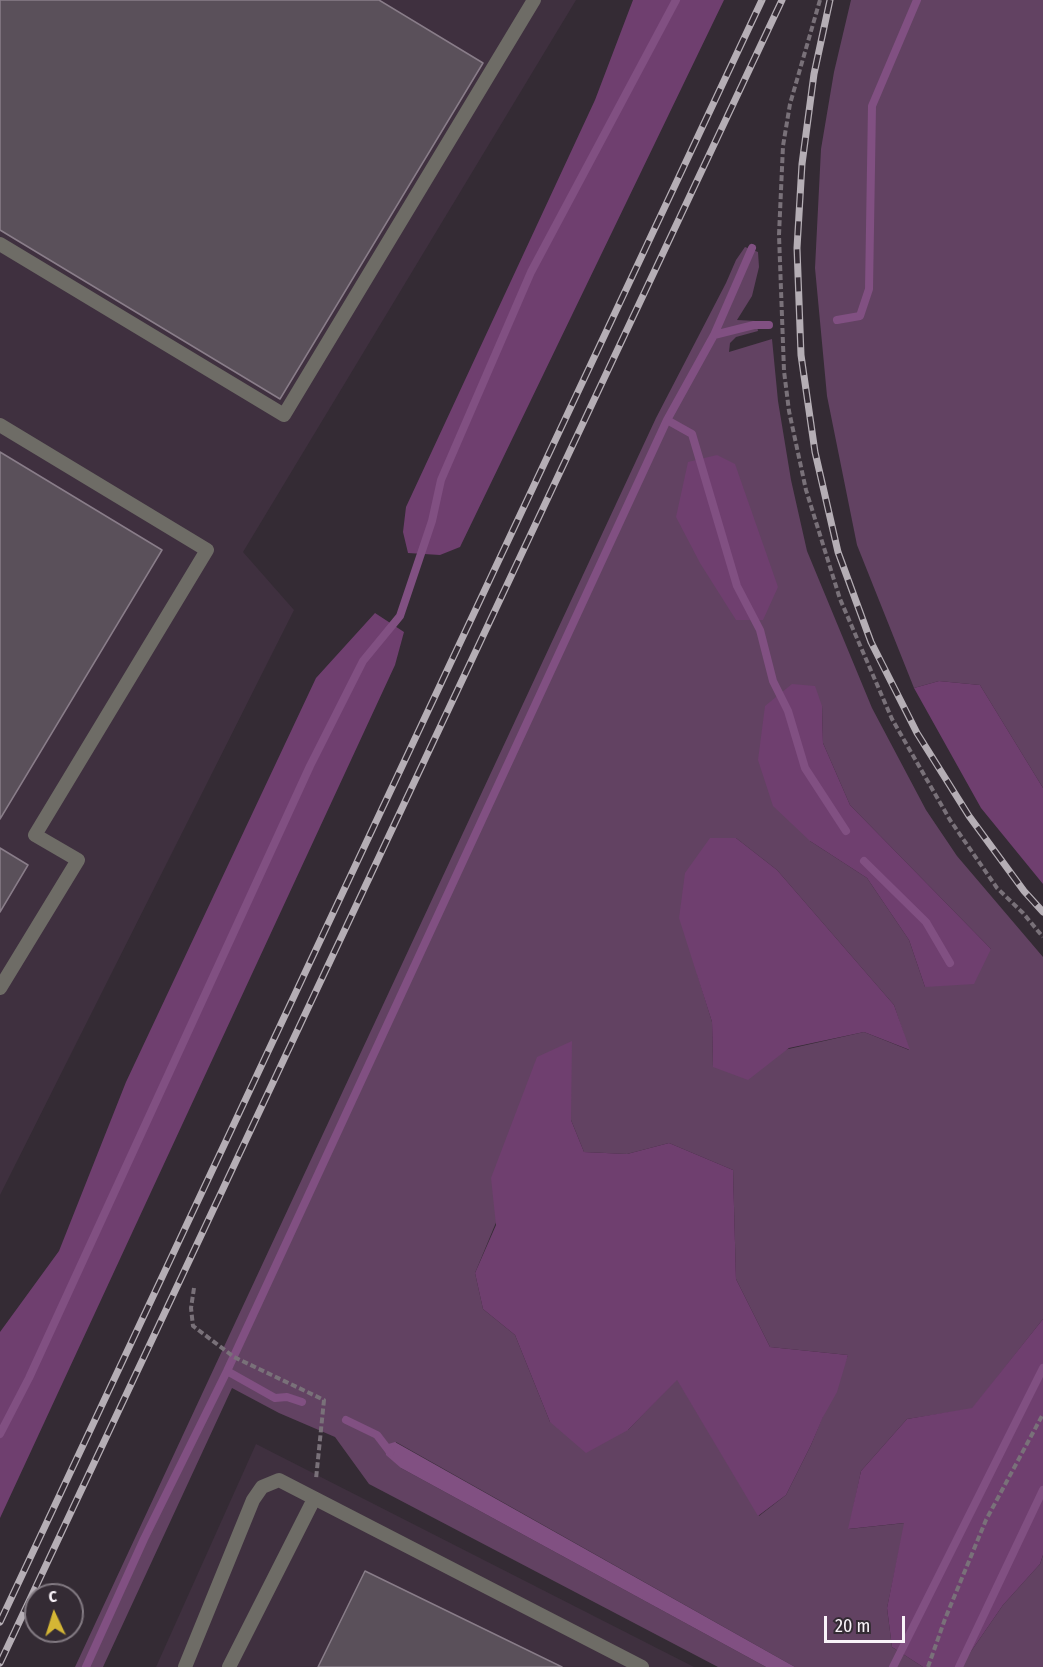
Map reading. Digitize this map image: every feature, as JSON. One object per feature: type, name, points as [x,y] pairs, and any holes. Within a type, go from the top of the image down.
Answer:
[{"type":"lane","points":[[0,244],[284,415],[534,0]]},
{"type":"lane","points":[[0,425],[207,550],[35,835],[78,860],[0,988]]},
{"type":"lane","points":[[184,1667],[253,1500],[262,1488],[279,1480],[642,1667]]},
{"type":"lane","points":[[229,1667],[314,1499]]},
{"type":"path","points":[[820,0],[790,104],[783,146],[779,235],[784,370],[789,411],[806,490],[840,599],[892,719],[950,820],[997,888],[1043,937]]},
{"type":"path","points":[[194,1288],[191,1308],[193,1326],[234,1357],[324,1400],[314,1499]]},
{"type":"path","points":[[928,1667],[945,1619],[986,1520],[1043,1414]]},
{"type":"shaded area","points":[[0,0],[576,0],[243,552],[294,610],[0,1195]]},
{"type":"shaded area","points":[[633,0],[724,0],[460,547],[440,555],[408,553],[403,532],[406,507],[595,100]]},
{"type":"shaded area","points":[[851,0],[1043,0],[1043,788],[980,685],[939,681],[914,688],[857,545],[827,396],[815,268],[821,149],[834,72]]},
{"type":"shaded area","points":[[745,247],[758,252],[759,267],[752,296],[737,320],[756,321],[758,331],[736,337],[730,343],[729,352],[772,339],[778,401],[791,480],[807,551],[872,708],[926,810],[957,856],[1043,957],[1043,1319],[972,1409],[907,1419],[861,1471],[849,1529],[905,1523],[887,1608],[892,1647],[923,1667],[795,1667],[396,1442],[401,1468],[766,1667],[718,1667],[369,1484],[335,1437],[279,1413],[232,1388],[103,1667],[75,1667],[656,418],[736,260]],"holes":[[[822,706],[823,743],[850,805],[991,949],[925,987],[909,940],[867,878],[810,841]],[[736,838],[777,870],[894,1005],[909,1050],[864,1032],[713,1066],[712,1022],[697,973]],[[571,1042],[571,1120],[584,1152],[627,1154],[669,1143],[733,1170],[736,1279],[770,1347],[848,1355],[811,1445],[786,1495],[759,1516],[677,1379],[628,1430],[550,1422],[515,1335],[483,1309],[475,1273]]]},
{"type":"shaded area","points":[[717,455],[735,464],[778,587],[763,620],[736,620],[700,563],[676,517],[688,462]]},
{"type":"shaded area","points":[[375,613],[404,632],[395,665],[0,1518],[0,1332],[59,1251],[126,1082],[316,678]]},
{"type":"shaded area","points":[[939,681],[980,685],[1043,788],[1043,884],[981,808],[914,688]]},
{"type":"shaded area","points":[[792,684],[815,686],[822,706],[823,743],[850,805],[991,949],[974,984],[925,987],[909,940],[867,878],[810,841],[773,806],[758,760],[765,706]]},
{"type":"shaded area","points":[[710,838],[736,838],[777,870],[894,1005],[910,1050],[864,1032],[789,1048],[748,1080],[713,1067],[712,1022],[679,918],[685,873]]},
{"type":"shaded area","points":[[572,1041],[571,1120],[584,1152],[627,1154],[669,1143],[733,1170],[736,1279],[770,1347],[848,1355],[837,1392],[786,1495],[758,1516],[677,1380],[628,1430],[586,1453],[550,1422],[515,1335],[483,1309],[475,1273],[496,1225],[491,1178],[537,1057]]},
{"type":"shaded area","points":[[1043,1319],[1043,1555],[1040,1564],[1003,1605],[959,1667],[923,1667],[892,1647],[887,1608],[904,1523],[848,1529],[861,1471],[907,1419],[972,1408]]},
{"type":"shaded area","points":[[395,1442],[795,1667],[766,1667],[401,1468],[386,1455],[385,1445]]},
{"type":"shaded area","points":[[256,1444],[694,1667],[156,1667]]},
{"type":"shaded area","points":[[1043,1555],[1043,1667],[959,1667],[1003,1605],[1040,1564]]},
{"type":"building","points":[[0,0],[379,0],[483,63],[280,399],[0,230]]},
{"type":"building","points":[[0,452],[162,550],[0,819]]},
{"type":"building","points":[[0,848],[28,865],[0,912]]},
{"type":"building","points":[[365,1571],[562,1667],[318,1667]]},
{"type":"waterway","points":[[0,1434],[29,1378],[310,766],[363,661],[400,616],[432,521],[441,480],[531,272],[676,0]]},
{"type":"waterway","points":[[837,320],[860,316],[869,289],[872,106],[917,0]]},
{"type":"waterway","points":[[714,335],[752,248]]},
{"type":"waterway","points":[[86,1667],[144,1539],[227,1371],[667,420],[714,335],[754,325],[769,325]]},
{"type":"waterway","points":[[667,420],[692,434],[737,586],[760,630],[773,681],[788,711],[805,768],[846,831]]},
{"type":"waterway","points":[[864,861],[926,922],[950,963]]},
{"type":"waterway","points":[[893,1667],[1043,1368]]},
{"type":"waterway","points":[[227,1371],[275,1398],[287,1397],[302,1402]]},
{"type":"waterway","points":[[346,1420],[377,1435],[390,1452]]},
{"type":"waterway","points":[[959,1667],[1043,1490]]},
{"type":"railway","points":[[0,1622],[762,0]]},
{"type":"railway","points":[[0,1663],[782,0]]},
{"type":"railway","points":[[830,0],[814,74],[802,164],[797,248],[801,355],[815,452],[838,552],[871,642],[917,733],[969,816],[1024,891],[1043,912]]}]
